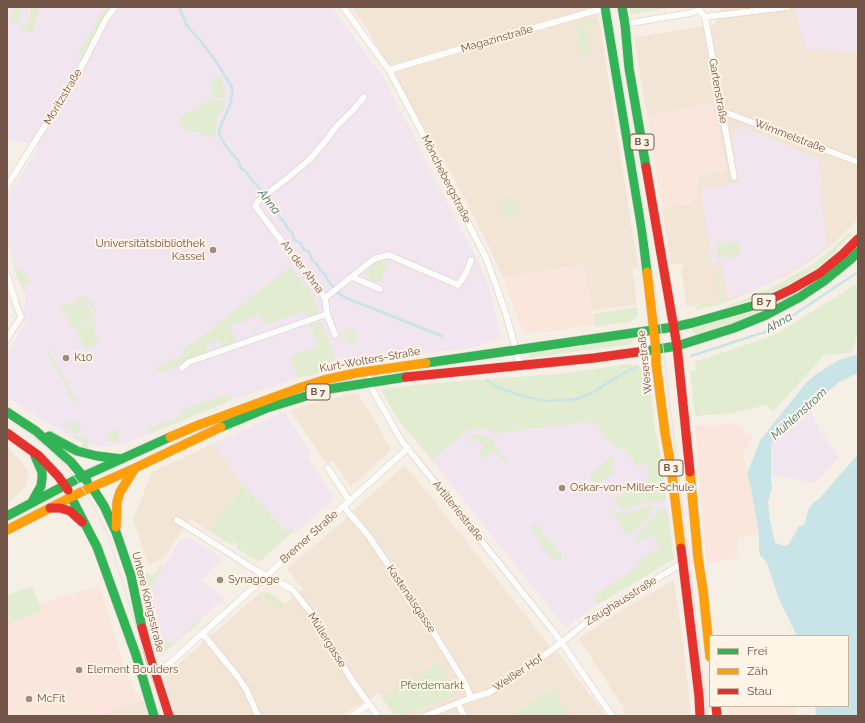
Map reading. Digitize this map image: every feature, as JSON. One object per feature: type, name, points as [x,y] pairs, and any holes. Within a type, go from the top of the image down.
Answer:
[{"type":"main road","name":"B 3","points":[[622,7],[629,68],[674,327],[685,418],[698,558],[709,647]]},
{"type":"main road","name":"Weserstraße","points":[[605,8],[642,230],[654,330],[656,363],[683,563],[699,696],[700,716]]},
{"type":"main road","name":"B 7","points":[[674,327],[762,303],[792,289],[820,273],[858,240]]},
{"type":"main road","name":"B 7","points":[[676,346],[734,328],[766,315],[800,297],[824,281],[858,252]]},
{"type":"main road","name":"Kurt-Wolters-Straße","points":[[7,516],[65,485],[196,426],[274,396],[324,380],[368,371],[674,327]]},
{"type":"main road","name":"Kurt-Wolters-Straße","points":[[92,487],[220,427],[267,408],[309,394],[370,382],[437,373],[594,358],[676,346]]},
{"type":"main road","points":[[7,412],[36,431],[77,452],[122,459]]},
{"type":"main road","name":"Untere Königsstraße","points":[[36,431],[71,462],[84,476],[104,506],[116,532],[131,576],[141,626],[169,716]]},
{"type":"main road","points":[[7,433],[33,451],[58,476],[72,497],[97,547],[106,571],[136,655],[154,716]]},
{"type":"main road","points":[[32,502],[41,486],[42,478],[42,472],[33,451]]},
{"type":"main road","points":[[116,532],[117,502],[120,492],[135,468]]},
{"type":"main road","name":"B 7","points":[[72,497],[92,487]]},
{"type":"main road","points":[[7,530],[72,497]]},
{"type":"main road","points":[[50,508],[60,508],[70,511],[86,526]]},
{"type":"street","name":"Moritzstraße","points":[[7,186],[73,81],[106,19],[115,7]]},
{"type":"street","name":"Mönchebergstraße","points":[[343,7],[389,70],[487,260],[506,314],[520,365]]},
{"type":"street","points":[[625,24],[690,13],[700,9],[705,17],[787,7]]},
{"type":"street","name":"Magazinstraße","points":[[389,70],[605,8]]},
{"type":"street","name":"Gartenstraße","points":[[705,17],[734,177]]},
{"type":"street","name":"An der Ahna","points":[[335,335],[327,314],[324,298],[255,206],[268,192],[309,160],[336,127],[364,97]]},
{"type":"street","name":"Wimmelstraße","points":[[722,111],[858,162]]},
{"type":"street","points":[[324,298],[374,259],[389,254],[458,285],[466,273],[471,260]]},
{"type":"street","points":[[7,275],[21,317],[7,339]]},
{"type":"street","points":[[352,277],[380,289]]},
{"type":"street","points":[[182,368],[189,362],[327,314]]},
{"type":"street","name":"Artilleriestraße","points":[[368,371],[371,387],[401,440],[561,643],[612,716]]},
{"type":"street","name":"Bremer Straße","points":[[155,673],[161,671],[203,634],[408,448]]},
{"type":"street","points":[[328,468],[349,500]]},
{"type":"street","name":"Kastenalsgasse","points":[[343,506],[368,535],[434,633],[466,685],[471,698]]},
{"type":"street","name":"Müllergasse","points":[[177,520],[266,576],[292,589],[312,614],[353,682],[378,716]]},
{"type":"street","name":"Zeughausstraße","points":[[561,643],[594,616],[683,563]]},
{"type":"street","points":[[203,634],[241,682],[258,716]]},
{"type":"street","name":"Weißer Hof","points":[[471,698],[488,693],[513,678],[561,643]]},
{"type":"street","points":[[424,716],[471,698]]},
{"type":"street","points":[[458,702],[464,716]]},
{"type":"street","points":[[352,716],[369,704]]},
{"type":"shaded area","points":[[7,7],[332,7],[387,83],[431,172],[482,269],[489,288],[501,337],[471,348],[442,351],[356,365],[297,378],[232,400],[124,444],[104,447],[78,441],[7,397],[7,353],[26,323],[23,316],[26,295],[18,280],[7,241],[7,199],[38,148],[25,142],[7,139]]},
{"type":"shaded area","points":[[351,7],[596,7],[638,267],[632,268],[637,305],[592,310],[583,265],[503,277],[453,176],[416,117],[370,34]]},
{"type":"shaded area","points":[[719,7],[858,7],[858,219],[834,243],[811,261],[791,273],[728,302],[687,306],[681,269],[685,263],[671,265],[662,208],[692,203],[696,196],[698,175],[715,173],[727,169],[712,103],[647,116],[634,37],[714,25],[721,12]]},
{"type":"shaded area","points":[[794,7],[858,7],[858,53],[806,49]]},
{"type":"shaded area","points":[[712,103],[727,169],[715,173],[698,175],[696,196],[692,203],[662,208],[647,116]]},
{"type":"shaded area","points":[[742,126],[819,159],[826,247],[799,266],[771,282],[751,291],[728,298],[721,262],[712,263],[701,190],[739,182],[732,136]]},
{"type":"shaded area","points":[[583,265],[592,310],[593,326],[524,334],[503,277]]},
{"type":"shaded area","points":[[355,393],[359,395],[391,448],[390,452],[351,486],[333,461],[328,465],[290,411],[306,405]]},
{"type":"shaded area","points":[[809,408],[820,431],[839,457],[814,483],[771,474],[771,444],[774,437],[795,418],[796,419],[802,415]]},
{"type":"shaded area","points":[[284,412],[311,453],[307,457],[334,498],[295,533],[291,528],[286,532],[243,485],[213,444]]},
{"type":"shaded area","points":[[593,421],[617,450],[623,446],[637,468],[650,461],[663,469],[674,559],[589,610],[566,628],[432,460],[468,430]]},
{"type":"shaded area","points":[[736,423],[753,436],[743,455],[759,534],[738,538],[737,558],[707,564],[695,426]]},
{"type":"shaded area","points":[[213,444],[243,485],[209,531],[190,518],[164,558],[149,565],[133,520],[152,472]]},
{"type":"shaded area","points":[[7,445],[28,471],[27,485],[7,504]]},
{"type":"shaded area","points":[[405,465],[546,641],[560,655],[606,716],[395,716],[379,693],[341,716],[175,716],[164,677],[261,592],[264,591],[271,594],[285,604],[303,589],[287,569]]},
{"type":"shaded area","points":[[186,538],[192,539],[223,559],[201,580],[225,598],[172,644],[160,637],[149,593],[180,540]]},
{"type":"shaded area","points":[[674,580],[684,649],[691,716],[624,716],[623,707],[579,639],[612,616]]},
{"type":"shaded area","points":[[98,586],[133,690],[144,700],[94,716],[7,716],[7,624],[42,612],[39,604]]},
{"type":"shaded area","points":[[144,700],[149,716],[94,716]]},
{"type":"shaded area","points":[[727,707],[794,707],[796,716],[728,716]]},
{"type":"green space","points":[[18,7],[23,7],[20,11],[22,16],[16,25],[11,23],[11,14],[12,11]]},
{"type":"green space","points":[[32,7],[39,7],[33,33],[20,28],[23,23],[29,21]]},
{"type":"green space","points":[[105,7],[110,7],[83,58],[78,52],[95,27],[96,21]]},
{"type":"green space","points":[[629,7],[675,7],[631,14]]},
{"type":"green space","points":[[596,19],[600,25],[586,27],[590,53],[581,55],[576,25]]},
{"type":"green space","points":[[217,74],[225,88],[226,94],[222,98],[213,97],[210,85]]},
{"type":"green space","points":[[211,99],[225,101],[223,110],[218,113],[215,137],[203,135],[202,132],[184,130],[178,119]]},
{"type":"green space","points":[[515,196],[518,214],[503,217],[500,199]]},
{"type":"green space","points":[[848,233],[852,235],[837,249],[837,252],[803,277],[783,288],[758,298],[728,307],[728,305],[771,288],[813,264],[833,248]]},
{"type":"green space","points":[[739,241],[740,256],[717,258],[716,243]]},
{"type":"green space","points":[[379,261],[389,264],[381,281],[376,282],[371,280],[367,272]]},
{"type":"green space","points":[[291,267],[314,297],[318,314],[307,318],[305,311],[264,325],[260,315],[230,326],[236,343],[222,348],[219,340],[205,345],[208,354],[178,364],[178,366],[161,372],[153,372],[164,363],[182,356],[183,350]]},
{"type":"green space","points":[[14,268],[24,271],[30,283],[22,288]]},
{"type":"green space","points":[[718,269],[725,303],[696,310],[695,306],[720,302],[715,270]]},
{"type":"green space","points":[[858,283],[858,330],[853,350],[849,353],[824,355],[773,411],[766,404],[732,413],[695,416],[690,371],[696,370],[695,362],[773,336]]},
{"type":"green space","points":[[796,293],[797,295],[751,318],[694,336],[692,328],[748,313]]},
{"type":"green space","points":[[83,295],[89,299],[96,312],[91,309],[91,306],[86,301],[64,314],[59,307],[64,304],[68,305]]},
{"type":"green space","points":[[85,303],[96,320],[95,323],[84,323],[73,329],[65,316]]},
{"type":"green space","points":[[636,307],[638,310],[637,317],[629,322],[595,327],[594,314]]},
{"type":"green space","points":[[321,321],[332,349],[335,370],[297,378],[290,356],[318,346],[310,325]]},
{"type":"green space","points":[[85,325],[95,325],[94,329],[98,342],[86,350],[75,331]]},
{"type":"green space","points":[[347,329],[354,329],[357,342],[348,344],[343,333]]},
{"type":"green space","points":[[632,337],[633,344],[529,358],[529,353],[583,346]]},
{"type":"green space","points":[[49,350],[77,402],[76,403],[74,403],[46,351]]},
{"type":"green space","points":[[629,364],[649,370],[654,424],[663,469],[666,501],[644,503],[626,510],[623,510],[612,497],[614,496],[615,499],[641,484],[640,482],[651,477],[646,468],[648,466],[646,463],[637,468],[623,446],[617,450],[612,443],[605,439],[602,432],[594,422],[541,427],[495,434],[491,429],[468,430],[432,460],[400,422],[380,389],[447,382],[559,374]]},
{"type":"green space","points":[[230,393],[232,400],[150,434],[148,428],[180,417],[179,411]]},
{"type":"green space","points":[[76,422],[83,434],[74,432],[63,426],[64,424]]},
{"type":"green space","points":[[115,428],[119,432],[117,443],[106,440],[108,433]]},
{"type":"green space","points":[[50,429],[82,447],[83,443],[71,436],[89,438],[87,451],[61,439],[49,431]]},
{"type":"green space","points":[[477,434],[485,435],[491,438],[507,460],[504,463],[494,451],[483,459],[479,453],[485,447],[477,438],[471,442],[469,438]]},
{"type":"green space","points":[[613,455],[615,459],[611,465],[614,473],[613,476],[606,478],[597,485],[592,481],[591,476],[597,468]]},
{"type":"green space","points":[[243,485],[286,532],[291,528],[294,531],[260,561],[236,548],[237,545],[233,543],[231,545],[209,531]]},
{"type":"green space","points":[[655,506],[638,529],[626,536],[612,509],[624,515],[643,507]]},
{"type":"green space","points":[[659,509],[667,509],[674,559],[597,605],[593,596],[639,566],[636,561],[660,548],[653,535],[635,544],[634,540]]},
{"type":"green space","points":[[532,524],[540,528],[542,531],[542,536],[548,539],[555,546],[556,550],[560,551],[562,554],[561,559],[558,561],[553,559],[546,549],[542,548],[539,543],[539,539],[535,536],[531,526]]},
{"type":"green space","points":[[158,566],[164,566],[149,593],[153,610],[155,612],[155,621],[157,621],[156,624],[160,637],[172,644],[201,618],[202,620],[161,655],[142,576],[146,573],[151,576],[153,573],[155,574],[158,570]]},
{"type":"green space","points":[[32,586],[42,612],[7,624],[7,595]]},
{"type":"green space","points":[[264,591],[285,604],[278,610],[261,592]]},
{"type":"green space","name":"Pferdemarkt","points":[[439,662],[456,694],[403,716],[395,716],[382,697]]},
{"type":"green space","points":[[553,688],[569,716],[510,716]]},
{"type":"water","name":"Mühlenstrom","points":[[858,354],[858,373],[839,382],[802,415],[795,419],[794,418],[774,437],[771,444],[772,487],[768,502],[770,520],[775,543],[785,546],[789,544],[799,526],[803,526],[809,508],[819,499],[858,454],[858,716],[816,716],[815,707],[849,707],[849,635],[797,635],[779,599],[767,563],[760,555],[759,534],[747,473],[761,439],[806,383],[815,375],[839,360]]},
{"type":"waterway","name":"Ahna","points":[[179,7],[187,26],[200,40],[217,63],[232,87],[230,105],[219,130],[220,136],[225,145],[239,162],[241,168],[257,185],[273,207],[274,211],[278,213],[287,228],[292,232],[294,240],[301,243],[303,249],[309,252],[312,261],[316,263],[325,274],[338,293],[346,298],[442,336]]},
{"type":"waterway","name":"Ahna","points":[[691,356],[771,330],[858,272]]},
{"type":"waterway","name":"Ahna","points":[[487,380],[496,387],[526,397],[546,401],[576,399],[588,395],[638,366]]},
{"type":"tram line","points":[[610,7],[659,314],[708,716]]},
{"type":"tram line","points":[[7,418],[49,449],[77,480],[92,503],[106,531],[164,716]]},
{"type":"traffic: fast","points":[[605,7],[642,230],[647,272]]},
{"type":"traffic: fast","points":[[622,7],[629,68],[646,167]]},
{"type":"traffic: fast","points":[[645,351],[677,346],[734,328],[766,315],[800,297],[824,281],[858,252]]},
{"type":"traffic: fast","points":[[426,363],[674,327],[767,301]]},
{"type":"traffic: fast","points":[[221,427],[267,408],[329,389],[406,377]]},
{"type":"traffic: fast","points":[[7,412],[36,431],[71,462],[87,481]]},
{"type":"traffic: fast","points":[[49,436],[77,451],[97,456],[122,459]]},
{"type":"traffic: fast","points":[[7,516],[75,480],[170,437]]},
{"type":"traffic: fast","points":[[32,502],[41,486],[42,478],[42,472],[35,456]]},
{"type":"traffic: fast","points":[[92,487],[104,506],[116,532],[131,576],[142,628]]},
{"type":"traffic: fast","points":[[71,497],[97,547],[136,655],[154,716]]},
{"type":"traffic: slow","points":[[647,272],[656,349],[656,363],[681,548]]},
{"type":"traffic: slow","points":[[170,437],[196,426],[324,380],[356,373],[426,363]]},
{"type":"traffic: slow","points":[[7,530],[81,492],[221,427]]},
{"type":"traffic: slow","points":[[116,527],[117,502],[120,492],[135,468]]},
{"type":"traffic: slow","points":[[690,472],[698,558],[709,647]]},
{"type":"traffic: jam","points":[[646,167],[677,346],[690,472]]},
{"type":"traffic: jam","points":[[767,301],[820,273],[858,239]]},
{"type":"traffic: jam","points":[[406,377],[594,358],[645,351]]},
{"type":"traffic: jam","points":[[7,433],[39,456],[58,476],[68,490]]},
{"type":"traffic: jam","points":[[50,508],[60,508],[70,511],[82,522]]},
{"type":"traffic: jam","points":[[681,548],[699,696],[700,716]]},
{"type":"traffic: jam","points":[[142,628],[169,716]]},
{"type":"traffic: jam","points":[[716,707],[717,716]]},
{"type":"place","name":"Universitätsbibliothek Kassel","points":[[213,250]]},
{"type":"place","name":"K10","points":[[66,358]]},
{"type":"place","name":"Oskar-von-Miller-Schule","points":[[562,488]]},
{"type":"place","name":"Synagoge","points":[[220,580]]},
{"type":"place","name":"Element Boulders","points":[[79,670]]},
{"type":"place","name":"McFit","points":[[29,699]]}]
